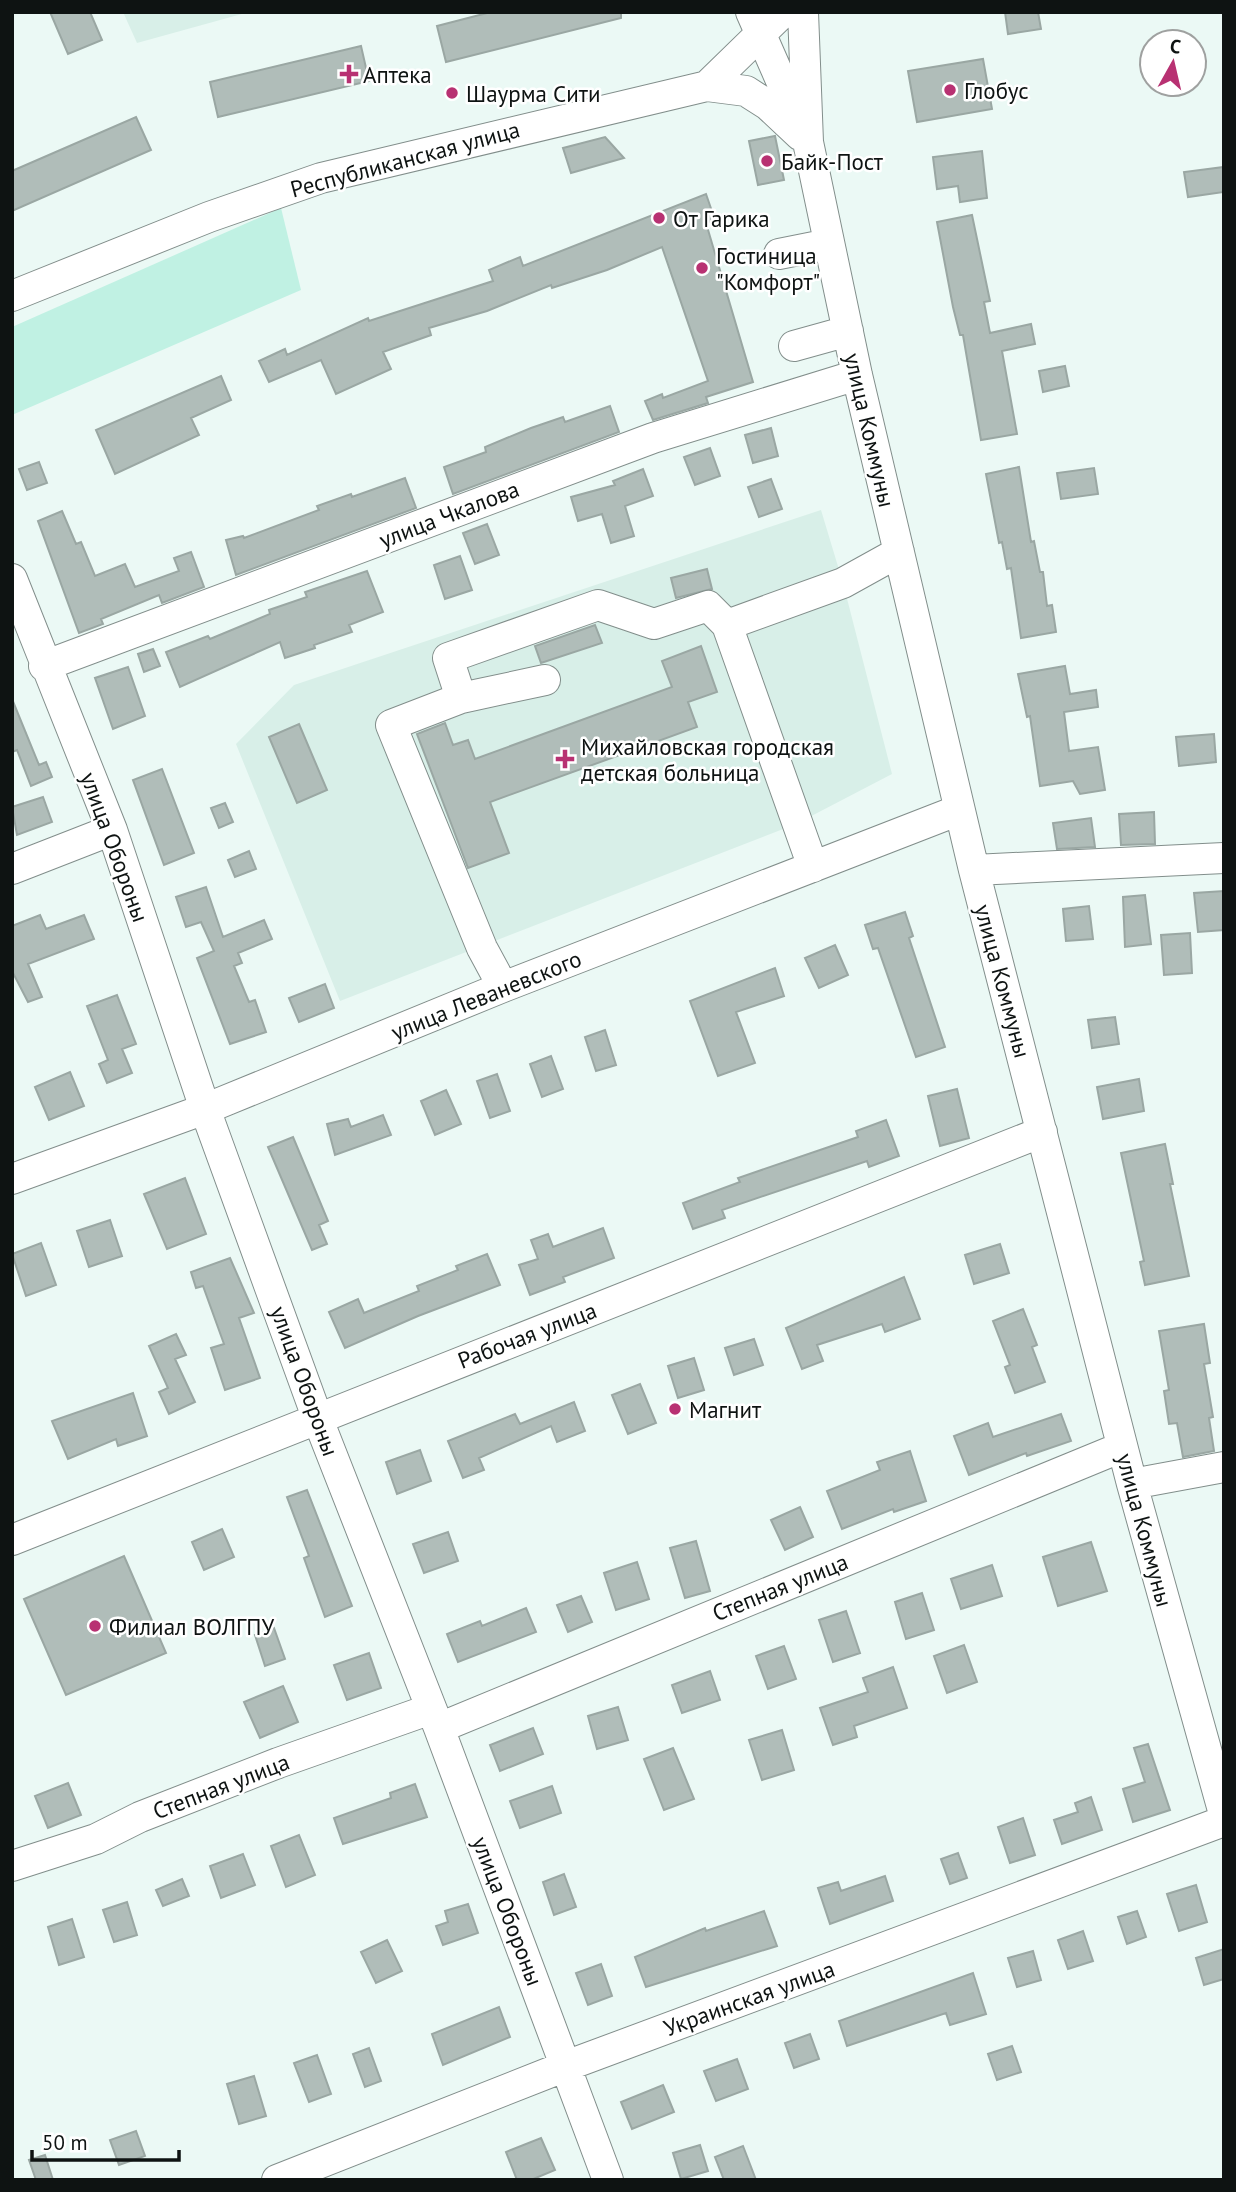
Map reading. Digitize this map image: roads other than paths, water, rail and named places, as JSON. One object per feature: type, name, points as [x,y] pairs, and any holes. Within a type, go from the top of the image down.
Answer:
[{"type":"street","name":"Республиканская улица","points":[[12,296],[209,217],[321,178],[707,86],[757,24],[783,12]]},
{"type":"street","name":"улица Коммуны","points":[[803,12],[808,142],[857,375],[974,870],[1122,1447],[1224,1814]]},
{"type":"street","name":"улица Коммуны","points":[[757,24],[808,142]]},
{"type":"street","points":[[707,86],[746,91],[768,105],[808,142]]},
{"type":"street","points":[[779,254],[829,244]]},
{"type":"street","points":[[794,346],[848,331]]},
{"type":"street","name":"улица Чкалова","points":[[44,666],[653,438],[857,375]]},
{"type":"street","points":[[727,625],[843,583],[899,552]]},
{"type":"street","name":"улица Обороны","points":[[13,582],[44,666],[112,830],[205,1109],[317,1417],[435,1718],[608,2180]]},
{"type":"street","points":[[461,698],[448,658],[598,605],[654,624],[708,606],[727,625],[813,867]]},
{"type":"street","points":[[503,987],[482,948],[391,725],[461,698],[545,680]]},
{"type":"street","name":"улица Леваневского","points":[[12,1179],[205,1109],[503,987],[959,810]]},
{"type":"street","points":[[12,869],[112,830]]},
{"type":"street","points":[[974,870],[1224,858]]},
{"type":"street","name":"Рабочая улица","points":[[12,1539],[1042,1132]]},
{"type":"street","name":"Степная улица","points":[[12,1866],[96,1839],[140,1817],[265,1768],[435,1718],[1122,1447]]},
{"type":"street","points":[[1132,1484],[1224,1467]]},
{"type":"street","name":"Украинская улица","points":[[277,2180],[566,2066],[1224,1821]]},
{"type":"place","name":"Аптека","points":[[349,74]]},
{"type":"place","name":"Глобус","points":[[950,90]]},
{"type":"place","name":"Шаурма Сити","points":[[452,93]]},
{"type":"place","name":"Байк-Пост","points":[[767,161]]},
{"type":"place","name":"От Гарика","points":[[659,218]]},
{"type":"place","name":"Гостиница \"Комфорт\"","points":[[702,268]]},
{"type":"place","name":"Михайловская городская детская больница","points":[[565,759]]},
{"type":"place","name":"Магнит","points":[[675,1409]]},
{"type":"place","name":"Филиал ВОЛГПУ","points":[[95,1626]]}]
